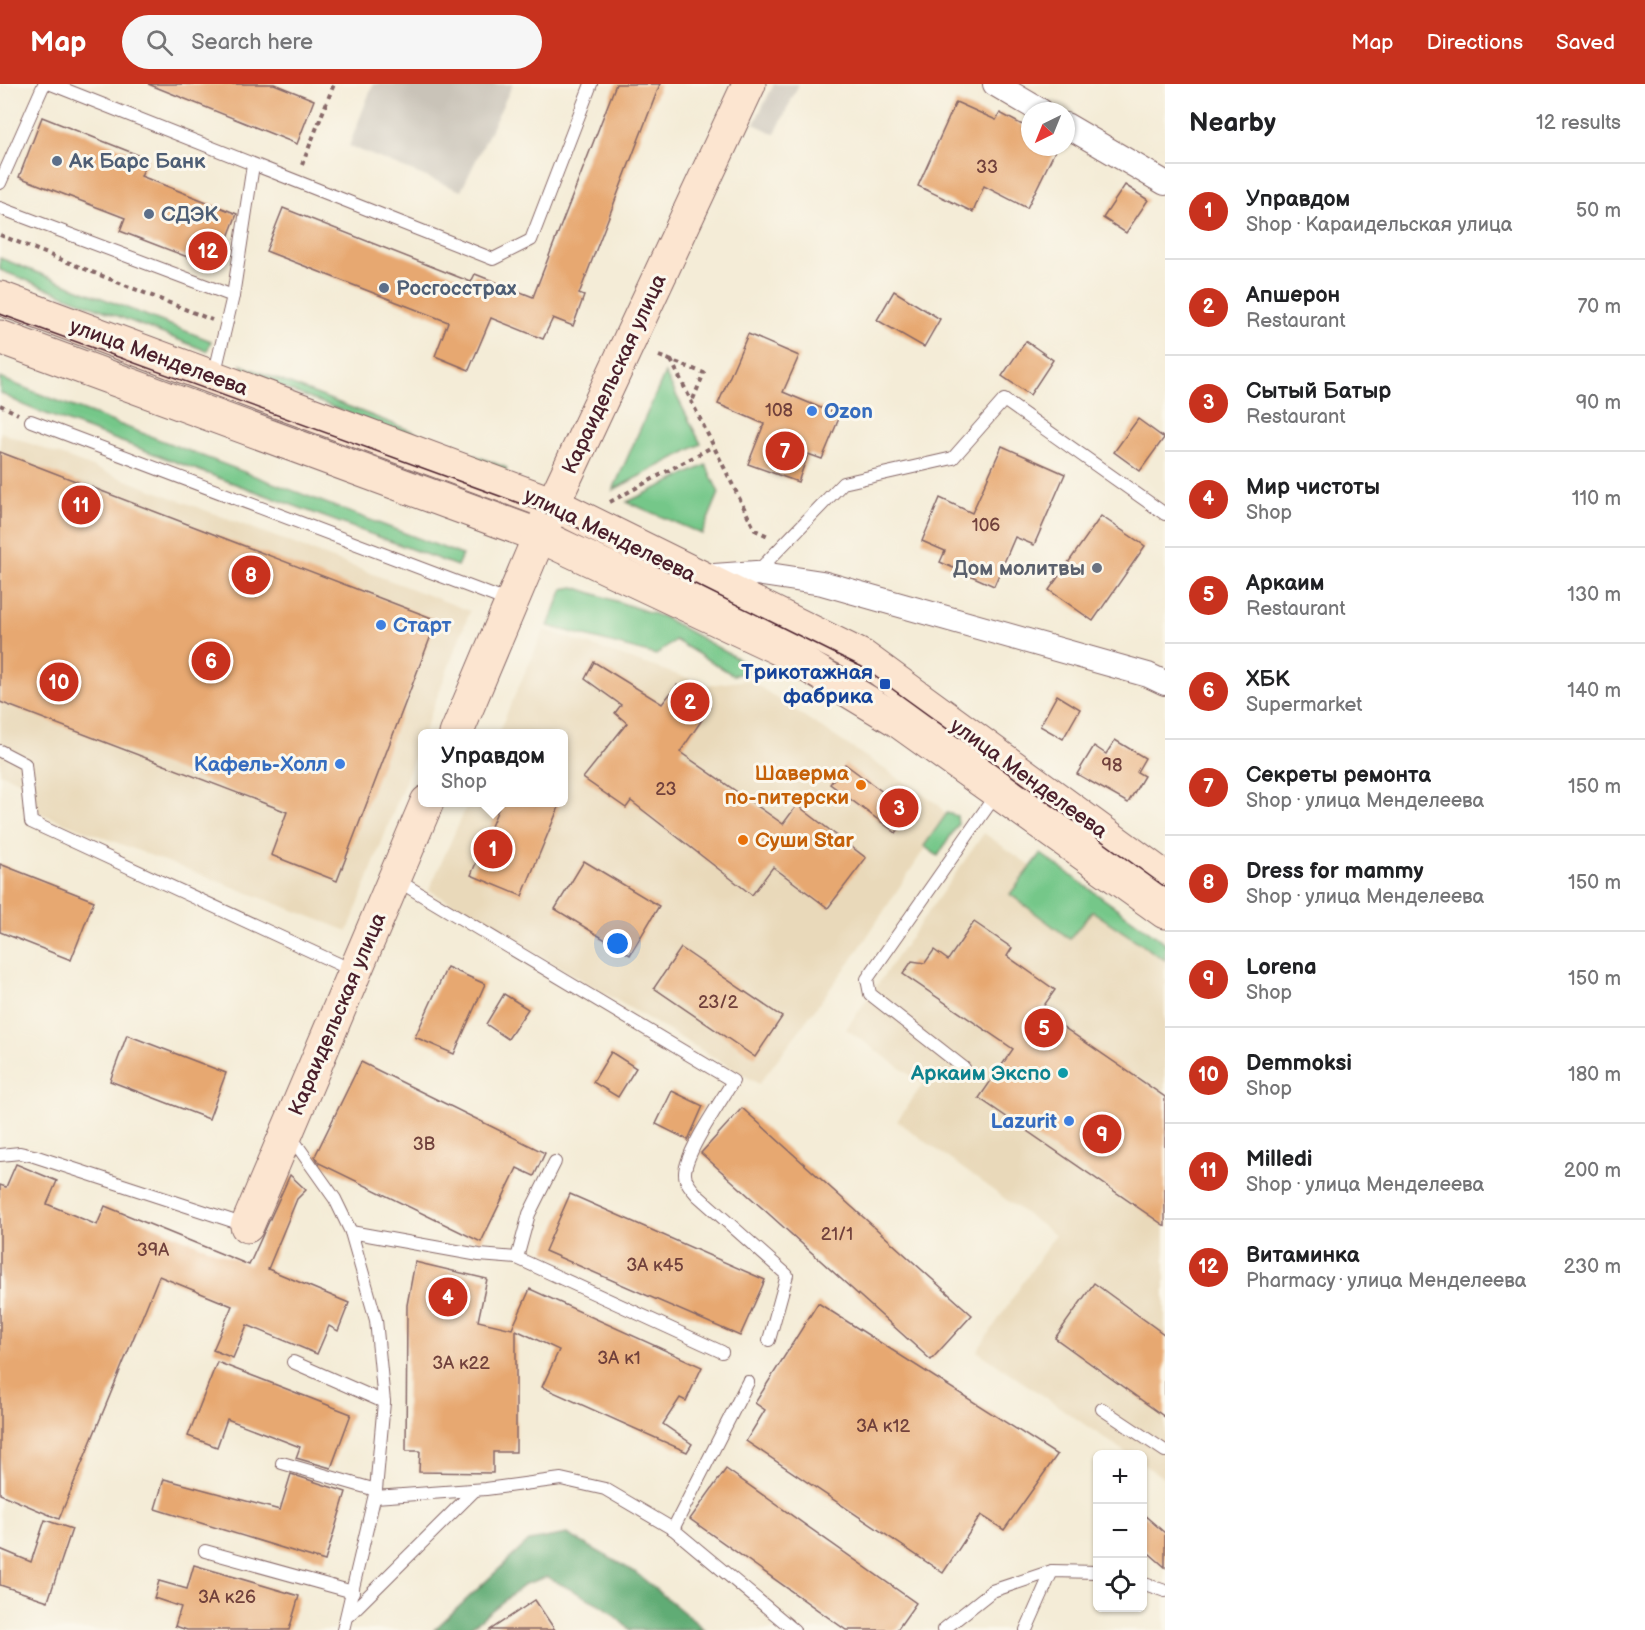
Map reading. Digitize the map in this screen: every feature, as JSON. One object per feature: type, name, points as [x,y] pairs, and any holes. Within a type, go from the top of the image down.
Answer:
[{"type":"main road","name":"Караидельская улица","points":[[458,729],[553,504],[748,84]]},
{"type":"main road","name":"улица Менделеева","points":[[0,298],[553,504],[778,648],[897,720],[1165,912]]},
{"type":"main road","name":"улица Менделеева","points":[[0,337],[688,589],[863,657],[1165,878]]},
{"type":"main road","name":"Караидельская улица","points":[[247,1226],[425,807]]},
{"type":"street","points":[[995,84],[1026,102]]},
{"type":"street","points":[[1075,130],[1165,183]]},
{"type":"street","points":[[688,589],[756,573],[822,583],[1148,675],[1165,683]]},
{"type":"lane","points":[[0,183],[44,84]]},
{"type":"lane","points":[[51,84],[493,259],[531,240],[591,84]]},
{"type":"lane","points":[[213,378],[233,296],[253,165]]},
{"type":"lane","points":[[0,208],[233,296]]},
{"type":"lane","points":[[756,573],[843,483],[953,458],[1004,400],[1165,514]]},
{"type":"lane","points":[[31,421],[512,603]]},
{"type":"lane","points":[[0,751],[25,764],[31,822],[355,971]]},
{"type":"lane","points":[[964,1068],[870,994],[867,979],[998,792]]},
{"type":"lane","points":[[394,878],[733,1081],[696,1142],[685,1174],[689,1185],[697,1195],[787,1275],[769,1340]]},
{"type":"lane","points":[[287,1131],[334,1199],[351,1232],[376,1320],[384,1402],[375,1494],[343,1630]]},
{"type":"lane","points":[[0,1155],[20,1153],[34,1156],[247,1226]]},
{"type":"lane","points":[[517,1258],[529,1214],[555,1162]]},
{"type":"lane","points":[[351,1232],[479,1255],[517,1258],[722,1352]]},
{"type":"lane","points":[[293,1362],[384,1402]]},
{"type":"lane","points":[[673,1529],[748,1382]]},
{"type":"lane","points":[[1102,1409],[1165,1451]]},
{"type":"lane","points":[[282,1463],[375,1494],[474,1490],[561,1479],[605,1489],[673,1529],[794,1630]]},
{"type":"lane","points":[[348,1616],[474,1490]]},
{"type":"lane","points":[[205,1551],[353,1592]]},
{"type":"lane","points":[[1026,1630],[1052,1571]]},
{"type":"lane","points":[[943,1630],[992,1591],[1052,1571],[1093,1572]]},
{"type":"lane","points":[[1147,1584],[1165,1591]]},
{"type":"path","points":[[295,182],[334,84]]},
{"type":"path","points":[[0,235],[226,326]]},
{"type":"path","points":[[659,356],[704,373],[690,405]]},
{"type":"path","points":[[671,360],[690,405],[755,531],[785,543]]},
{"type":"path","points":[[608,503],[712,447]]},
{"type":"shaded area","points":[[373,84],[513,84],[461,191],[349,146]]},
{"type":"shaded area","points":[[774,84],[799,84],[775,134],[754,124]]},
{"type":"shaded area","points":[[0,432],[470,611],[425,729],[418,729],[418,747],[348,931],[21,806],[29,785],[0,773]]},
{"type":"shaded area","points":[[544,630],[708,685],[749,680],[939,805],[946,816],[853,958],[759,1084],[429,890],[466,807],[568,807],[568,729],[500,729]]},
{"type":"shaded area","points":[[984,833],[1165,961],[1165,1479],[1147,1467],[1147,1450],[1122,1450],[977,1351],[1055,1235],[897,1121],[923,1084],[846,1029]]},
{"type":"green space","points":[[0,258],[211,341],[207,351],[0,270]]},
{"type":"green space","points":[[241,365],[507,468],[505,473],[246,374]]},
{"type":"green space","points":[[665,373],[701,444],[613,490]]},
{"type":"green space","points":[[0,378],[462,555],[457,566],[30,408],[0,393]]},
{"type":"green space","points":[[706,465],[719,493],[702,534],[627,502]]},
{"type":"green space","points":[[574,587],[663,617],[760,671],[733,675],[675,640],[656,655],[548,626],[563,589]]},
{"type":"green space","points":[[947,813],[957,816],[958,824],[938,856],[924,846]]},
{"type":"green space","points":[[1041,854],[1165,943],[1165,960],[1092,911],[1070,939],[1010,894]]},
{"type":"green space","points":[[567,1534],[635,1572],[705,1630],[630,1630],[605,1607],[547,1577],[525,1584],[467,1630],[434,1630],[529,1541]]},
{"type":"building","points":[[148,84],[274,84],[314,100],[297,144]]},
{"type":"building","points":[[616,84],[660,84],[579,294],[584,296],[573,326],[553,318],[543,339],[491,318],[469,370],[435,356],[448,322],[266,251],[283,208],[471,282],[475,274],[533,297]]},
{"type":"building","points":[[956,102],[996,120],[1000,113],[1021,124],[1021,156],[1053,156],[1027,208],[984,186],[973,212],[918,186]]},
{"type":"building","points":[[42,117],[148,159],[141,176],[237,214],[216,268],[120,231],[125,218],[19,177]]},
{"type":"building","points":[[1125,185],[1148,200],[1126,233],[1103,218]]},
{"type":"building","points":[[894,291],[940,319],[924,347],[877,320]]},
{"type":"building","points":[[748,334],[799,356],[783,392],[840,416],[822,459],[808,454],[798,482],[748,464],[764,424],[718,404]]},
{"type":"building","points":[[1026,341],[1053,360],[1030,395],[1002,376]]},
{"type":"building","points":[[1138,419],[1164,438],[1140,471],[1114,452]]},
{"type":"building","points":[[1002,446],[1065,474],[1034,545],[1015,537],[994,586],[940,562],[945,551],[922,541],[940,498],[972,513]]},
{"type":"building","points":[[0,452],[437,620],[337,881],[271,855],[287,812],[0,702]]},
{"type":"building","name":"Дом молитвы","points":[[1101,516],[1145,546],[1093,621],[1049,590]]},
{"type":"building","points":[[594,662],[662,704],[677,685],[710,708],[680,752],[783,824],[797,805],[866,858],[828,908],[773,867],[752,895],[631,801],[626,808],[583,778],[627,723],[615,713],[621,705],[585,679]]},
{"type":"building","points":[[1057,695],[1080,709],[1063,739],[1040,726]]},
{"type":"building","points":[[1115,740],[1145,758],[1137,772],[1144,776],[1128,803],[1077,774],[1094,746],[1106,754]]},
{"type":"building","points":[[845,764],[911,813],[896,833],[830,784]]},
{"type":"building","points":[[499,807],[559,807],[522,896],[471,875]]},
{"type":"building","points":[[584,861],[659,906],[630,955],[555,909]]},
{"type":"building","points":[[0,864],[94,901],[71,960],[0,932]]},
{"type":"building","name":"Аркаим Экспо","points":[[974,922],[1012,948],[1007,956],[1055,990],[1040,1011],[1165,1097],[1165,1226],[979,1098],[1013,1049],[903,974],[912,961],[925,963],[934,950],[948,960]]},
{"type":"building","points":[[681,948],[782,1017],[755,1057],[654,988]]},
{"type":"building","points":[[447,967],[485,984],[454,1054],[415,1037]]},
{"type":"building","points":[[504,994],[528,1009],[508,1039],[486,1024]]},
{"type":"building","points":[[127,1035],[226,1073],[209,1119],[110,1081]]},
{"type":"building","points":[[611,1052],[636,1068],[618,1097],[593,1082]]},
{"type":"building","points":[[361,1062],[545,1153],[534,1176],[517,1168],[481,1242],[319,1163],[315,1156]]},
{"type":"building","points":[[672,1091],[703,1106],[688,1140],[656,1124]]},
{"type":"building","points":[[742,1108],[972,1315],[931,1360],[701,1153]]},
{"type":"building","points":[[16,1164],[57,1181],[47,1204],[97,1225],[105,1206],[249,1265],[290,1175],[306,1190],[297,1199],[268,1269],[349,1303],[338,1331],[329,1326],[317,1354],[247,1325],[233,1358],[213,1350],[232,1306],[159,1276],[59,1519],[0,1494],[0,1185],[6,1187]]},
{"type":"building","points":[[570,1194],[765,1280],[740,1336],[545,1251]]},
{"type":"building","points":[[415,1262],[487,1279],[478,1321],[512,1329],[530,1289],[702,1367],[686,1401],[680,1398],[663,1424],[692,1444],[687,1452],[542,1387],[559,1350],[516,1330],[516,1452],[493,1452],[493,1473],[419,1472],[420,1451],[406,1451],[407,1305]]},
{"type":"building","points":[[1094,1283],[1165,1335],[1165,1417],[1055,1338]]},
{"type":"building","points":[[818,1303],[1057,1455],[1004,1530],[981,1515],[943,1573],[746,1441],[765,1410],[755,1403]]},
{"type":"building","points":[[217,1362],[351,1414],[331,1468],[296,1458],[300,1447],[227,1419],[217,1447],[188,1436]]},
{"type":"building","points":[[726,1469],[916,1603],[897,1630],[846,1630],[690,1519]]},
{"type":"building","points":[[291,1474],[346,1492],[325,1561],[155,1509],[164,1479],[280,1510]]},
{"type":"building","points":[[1147,1517],[1165,1533],[1165,1567],[1147,1551]]},
{"type":"building","points":[[45,1520],[72,1529],[48,1601],[0,1585],[0,1549],[31,1562]]},
{"type":"building","points":[[194,1565],[299,1596],[289,1630],[187,1630],[175,1626],[181,1607],[154,1598],[159,1581],[187,1589]]},
{"type":"building","points":[[535,1600],[555,1630],[490,1630]]},
{"type":"tram line","points":[[0,314],[549,514],[693,583],[862,667],[1165,887]]},
{"type":"place","name":"Ак Барс Банк","points":[[57,161]]},
{"type":"place","name":"СДЭК","points":[[149,214]]},
{"type":"place","name":"Витаминка","points":[[208,251]]},
{"type":"place","name":"Росгосстрах","points":[[384,288]]},
{"type":"place","name":"Ozon","points":[[812,411]]},
{"type":"place","name":"Секреты ремонта","points":[[785,451]]},
{"type":"place","name":"Milledi","points":[[81,505]]},
{"type":"place","name":"Дом молитвы","points":[[1097,568]]},
{"type":"place","name":"Dress for mammy","points":[[251,575]]},
{"type":"place","name":"Старт","points":[[381,625]]},
{"type":"place","name":"ХБК","points":[[211,661]]},
{"type":"place","name":"Demmoksi","points":[[59,682]]},
{"type":"place","name":"Трикотажная фабрика","points":[[885,684]]},
{"type":"place","name":"Апшерон","points":[[690,702]]},
{"type":"place","name":"Кафель-Холл","points":[[340,764]]},
{"type":"place","name":"Шаверма по-питерски","points":[[861,785]]},
{"type":"place","name":"Сытый Батыр","points":[[899,808]]},
{"type":"place","name":"Суши Star","points":[[743,840]]},
{"type":"place","name":"Управдом","points":[[493,849]]},
{"type":"place","name":"Аркаим","points":[[1044,1028]]},
{"type":"place","name":"Аркаим Экспо","points":[[1063,1073]]},
{"type":"place","name":"Lazurit","points":[[1069,1121]]},
{"type":"place","name":"Lorena","points":[[1102,1134]]},
{"type":"place","name":"Мир чистоты","points":[[448,1297]]}]
